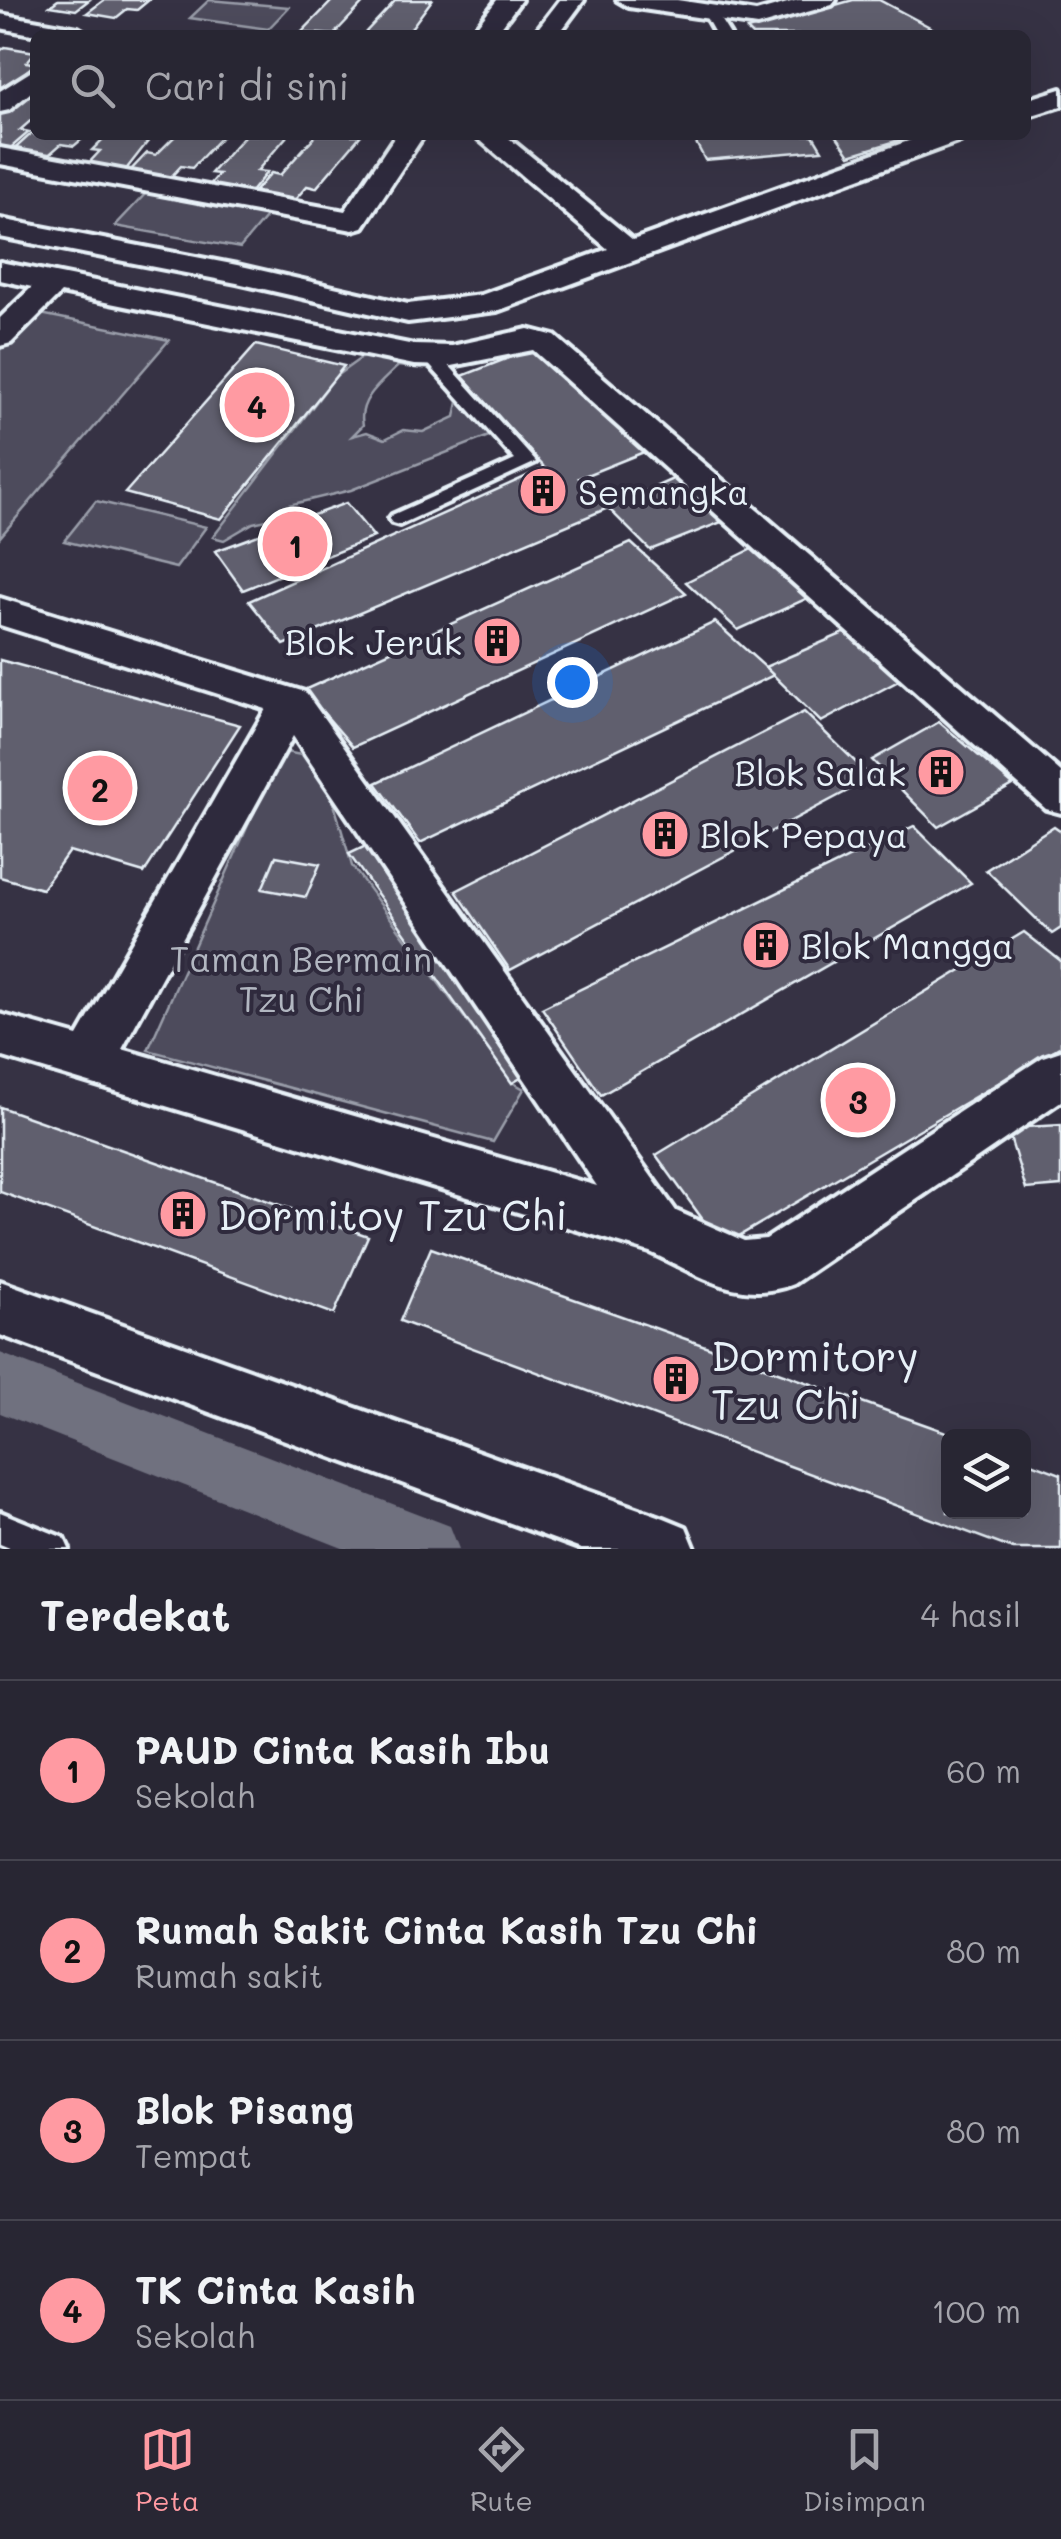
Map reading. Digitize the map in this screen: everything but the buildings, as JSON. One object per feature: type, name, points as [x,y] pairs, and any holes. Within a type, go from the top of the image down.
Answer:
[{"type":"street","points":[[486,30],[508,0]]},
{"type":"street","points":[[549,30],[572,0]]},
{"type":"street","points":[[629,0],[717,24],[766,18],[824,0]]},
{"type":"street","points":[[0,21],[50,30]]},
{"type":"street","points":[[0,104],[30,81]]},
{"type":"street","points":[[1031,107],[1061,96]]},
{"type":"street","points":[[0,156],[353,221],[407,140]]},
{"type":"street","points":[[494,140],[628,251]]},
{"type":"street","points":[[0,228],[237,274],[408,313],[486,304],[936,140]]},
{"type":"street","points":[[0,272],[430,356],[470,353],[521,340],[544,343],[1061,797]]},
{"type":"street","points":[[0,336],[54,282]]},
{"type":"street","points":[[0,611],[291,702],[656,1229]]},
{"type":"street","points":[[88,1064],[291,702]]},
{"type":"street","points":[[0,1035],[656,1229],[743,1267],[765,1268],[1061,1073]]},
{"type":"street","points":[[0,1308],[664,1549]]},
{"type":"lane","points":[[398,519],[527,462],[430,356]]},
{"type":"lane","points":[[0,1528],[52,1549]]},
{"type":"green space","points":[[209,0],[289,7],[268,29],[190,18]]},
{"type":"green space","points":[[148,191],[270,212],[240,248],[115,226]]},
{"type":"green space","points":[[36,313],[169,340],[0,537],[0,349]]},
{"type":"green space","points":[[368,353],[427,360],[422,369],[398,366],[378,385],[364,407],[363,425],[352,436],[367,432],[385,439],[403,430],[423,432],[455,417],[458,402],[451,393],[449,377],[462,376],[507,429],[351,490],[280,507],[272,519],[253,523],[224,540],[213,537],[336,376]]},
{"type":"green space","points":[[96,501],[206,527],[176,568],[64,541]]},
{"type":"green space","name":"Taman Bermain Tzu Chi","points":[[281,751],[321,759],[352,866],[512,1082],[524,1089],[493,1142],[148,1050]]},
{"type":"waterway","points":[[0,1383],[427,1549]]},
{"type":"place","name":"TK Cinta Kasih","points":[[257,405]]},
{"type":"place","name":"Semangka","points":[[543,491]]},
{"type":"place","name":"PAUD Cinta Kasih Ibu","points":[[295,544]]},
{"type":"place","name":"Blok Jeruk","points":[[497,641]]},
{"type":"place","name":"Blok Salak","points":[[941,772]]},
{"type":"place","name":"Rumah Sakit Cinta Kasih Tzu Chi","points":[[100,788]]},
{"type":"place","name":"Blok Pepaya","points":[[665,834]]},
{"type":"place","name":"Blok Mangga","points":[[766,945]]},
{"type":"place","name":"Blok Pisang","points":[[858,1100]]},
{"type":"place","name":"Dormitoy Tzu Chi","points":[[183,1214]]},
{"type":"place","name":"Dormitory Tzu Chi","points":[[676,1379]]}]
